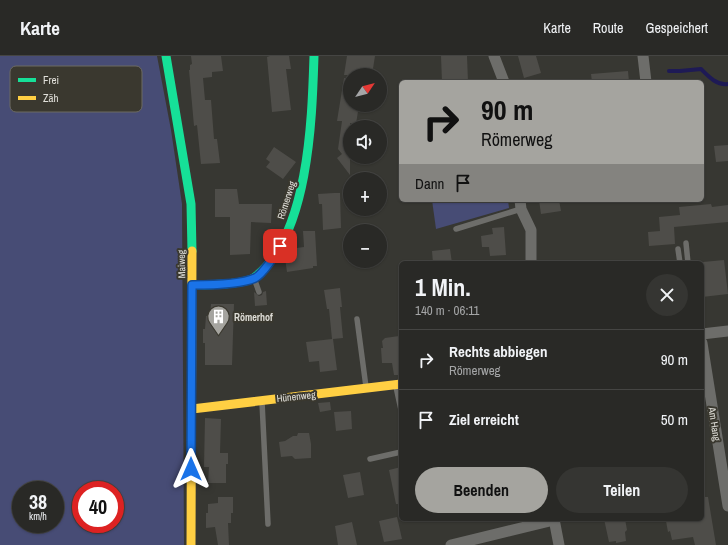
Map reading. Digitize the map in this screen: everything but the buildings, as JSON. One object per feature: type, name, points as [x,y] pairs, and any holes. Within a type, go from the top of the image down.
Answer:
[{"type":"street","name":"Maiweg","points":[[166,56],[191,204],[191,545]]},
{"type":"street","name":"Römerweg","points":[[254,278],[276,255],[293,218],[306,174],[313,95],[314,56]]},
{"type":"street","points":[[494,56],[503,80]]},
{"type":"street","points":[[643,56],[646,80]]},
{"type":"street","points":[[521,204],[531,230],[531,261]]},
{"type":"street","points":[[192,285],[240,283],[254,278]]},
{"type":"street","points":[[704,334],[728,332]]},
{"type":"street","name":"Am Hang","points":[[704,356],[728,506]]},
{"type":"street","name":"Hünenweg","points":[[192,409],[367,389],[398,384]]},
{"type":"street","points":[[451,545],[550,521]]},
{"type":"street","points":[[554,521],[559,545]]},
{"type":"lane","points":[[456,229],[521,204]]},
{"type":"lane","points":[[686,243],[688,261]]},
{"type":"lane","points":[[678,249],[680,261]]},
{"type":"lane","points":[[254,278],[259,292]]},
{"type":"lane","points":[[357,319],[367,389]]},
{"type":"lane","points":[[262,400],[268,524]]},
{"type":"lane","points":[[370,459],[399,452]]},
{"type":"shaded area","points":[[0,56],[157,56],[171,130],[182,204],[184,545],[0,545]]},
{"type":"shaded area","points":[[432,202],[508,202],[509,208],[436,229]]},
{"type":"waterway","points":[[669,71],[701,69],[716,82],[728,84]]},
{"type":"traffic: fast","points":[[166,56],[191,204],[192,251]]},
{"type":"traffic: fast","points":[[192,285],[215,285],[250,280],[255,277],[273,258],[287,234],[297,205],[309,143],[314,56]]},
{"type":"traffic: slow","points":[[191,545],[192,251]]},
{"type":"traffic: slow","points":[[192,409],[399,384]]},
{"type":"place","name":"Römerhof","points":[[218,336]]},
{"type":"route","points":[[191,469],[192,285],[212,285],[238,282],[254,278],[276,255],[280,246]]}]
